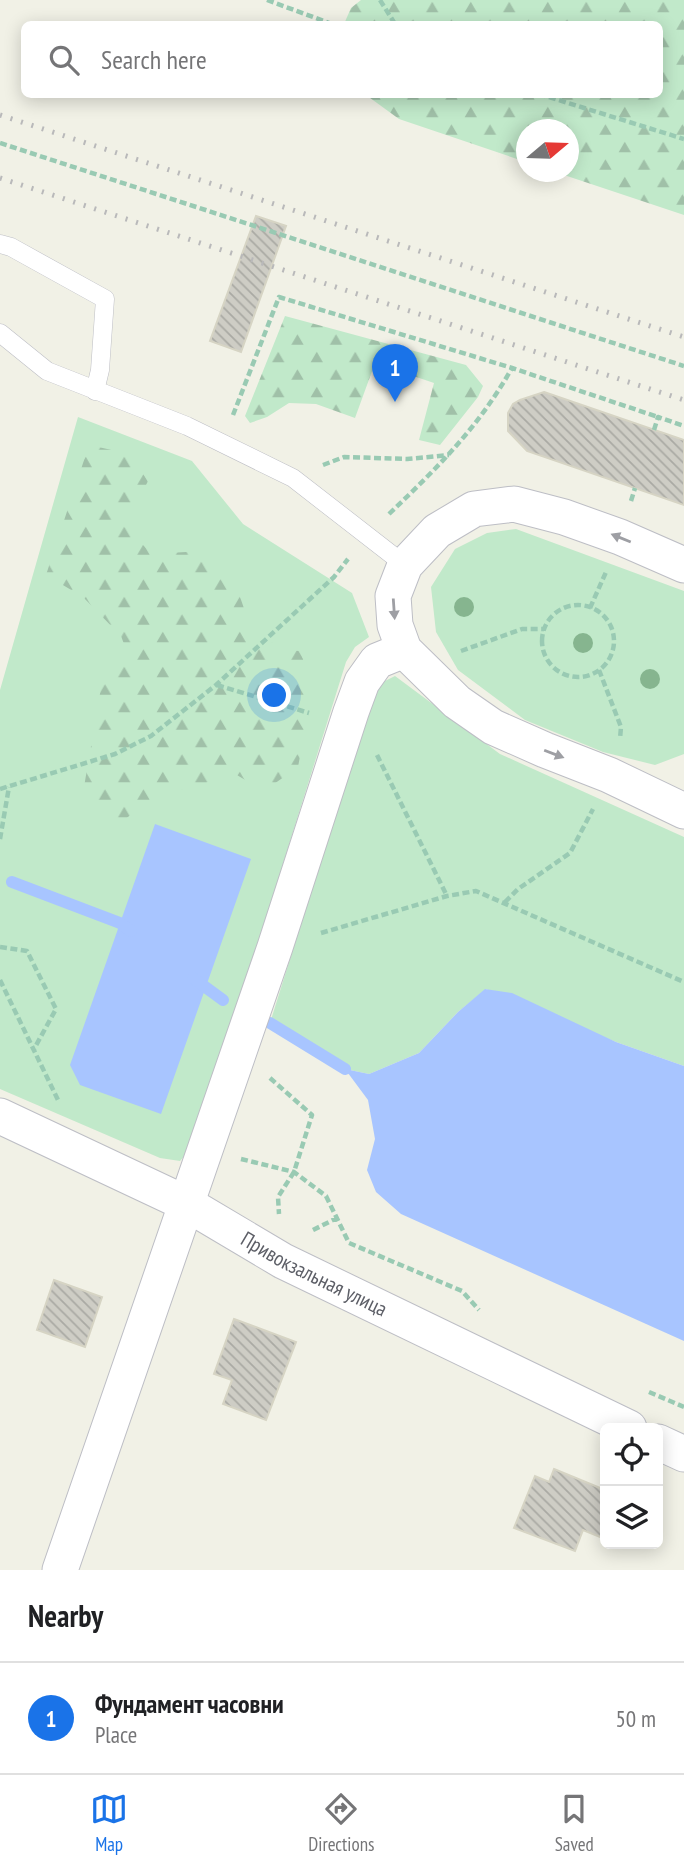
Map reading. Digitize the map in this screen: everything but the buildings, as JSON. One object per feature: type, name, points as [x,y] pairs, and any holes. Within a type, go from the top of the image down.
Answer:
[{"type":"street","points":[[684,565],[587,525],[514,504],[474,509],[437,531],[405,565],[393,596],[395,625],[404,650],[457,702],[493,727],[609,775],[684,811]]},
{"type":"street","points":[[60,1570],[310,845],[346,725],[362,682],[377,661],[404,650]]},
{"type":"street","points":[[644,793],[684,785]]},
{"type":"street","name":"Привокзальная улица","points":[[0,1116],[187,1204],[283,1261],[619,1423]]},
{"type":"street","points":[[663,1444],[684,1454]]},
{"type":"lane","points":[[0,244],[11,247],[106,299],[100,370],[94,391]]},
{"type":"lane","points":[[0,333],[47,371],[187,426],[293,478],[405,565]]},
{"type":"path","points":[[267,0],[324,21]]},
{"type":"path","points":[[380,0],[393,21]]},
{"type":"path","points":[[552,98],[684,139]]},
{"type":"path","points":[[0,143],[684,366]]},
{"type":"path","points":[[222,443],[279,297],[512,368],[684,426]]},
{"type":"path","points":[[0,789],[115,754],[151,736],[216,685],[334,577],[366,535],[450,455],[492,403],[512,368]]},
{"type":"path","points":[[654,430],[658,417]]},
{"type":"path","points":[[293,478],[344,457],[407,459],[450,455]]},
{"type":"path","points":[[590,608],[608,567]]},
{"type":"path","points":[[568,606],[590,608],[608,621],[614,642],[607,663],[588,676],[566,676],[548,662],[542,651],[544,629],[549,619],[568,606]]},
{"type":"path","points":[[599,670],[621,727],[618,751]]},
{"type":"path","points":[[216,685],[365,731],[447,897]]},
{"type":"path","points":[[0,838],[9,787]]},
{"type":"path","points":[[505,902],[570,853],[594,808]]},
{"type":"path","points":[[313,936],[476,891],[684,982]]},
{"type":"path","points":[[0,947],[27,951],[56,1009],[33,1049]]},
{"type":"path","points":[[0,980],[61,1108]]},
{"type":"path","points":[[261,1070],[312,1115],[294,1172],[278,1197],[280,1223]]},
{"type":"path","points":[[231,1157],[294,1172],[327,1196],[349,1243],[462,1291],[485,1317]]},
{"type":"path","points":[[304,1233],[316,1230],[337,1218]]},
{"type":"path","points":[[646,1391],[684,1407]]},
{"type":"green space","points":[[361,0],[684,0],[684,215],[579,180],[579,119],[516,119],[516,159],[399,119],[370,98],[663,98],[663,21],[345,21],[351,8]]},
{"type":"green space","points":[[285,316],[466,365],[483,386],[478,397],[440,445],[419,440],[434,383],[375,363],[355,418],[316,404],[289,403],[267,417],[250,423],[245,416]]},
{"type":"green space","points":[[78,417],[192,461],[243,524],[352,593],[369,637],[355,647],[346,662],[196,1143],[180,1161],[160,1158],[0,1089],[0,690]]},
{"type":"green space","points":[[89,445],[130,454],[148,481],[125,527],[152,554],[203,551],[237,588],[250,626],[282,650],[300,651],[313,686],[298,767],[264,791],[230,771],[196,788],[161,791],[119,824],[84,787],[104,670],[132,665],[121,636],[83,597],[46,575]]},
{"type":"green space","points":[[516,529],[684,591],[684,754],[655,765],[603,752],[525,720],[458,670],[436,632],[431,587],[455,549],[487,533]]},
{"type":"green space","points":[[395,676],[500,754],[684,837],[684,1066],[616,1042],[486,989],[458,1012],[419,1053],[369,1074],[345,1069],[270,1023],[370,703],[383,682]]},
{"type":"water","points":[[155,824],[251,859],[161,1114],[80,1085],[70,1065]]},
{"type":"water","points":[[485,989],[512,993],[616,1042],[684,1066],[684,1341],[401,1214],[376,1192],[367,1170],[375,1139],[368,1100],[345,1069],[369,1074],[419,1053],[458,1012]]},
{"type":"waterway","points":[[12,882],[120,923],[131,931]]},
{"type":"waterway","points":[[193,978],[223,1000]]},
{"type":"waterway","points":[[270,1023],[345,1069]]},
{"type":"railway","points":[[0,115],[684,337]]},
{"type":"railway","points":[[0,178],[684,400]]},
{"type":"place","name":"Фундамент часовни","points":[[395,402]]}]
